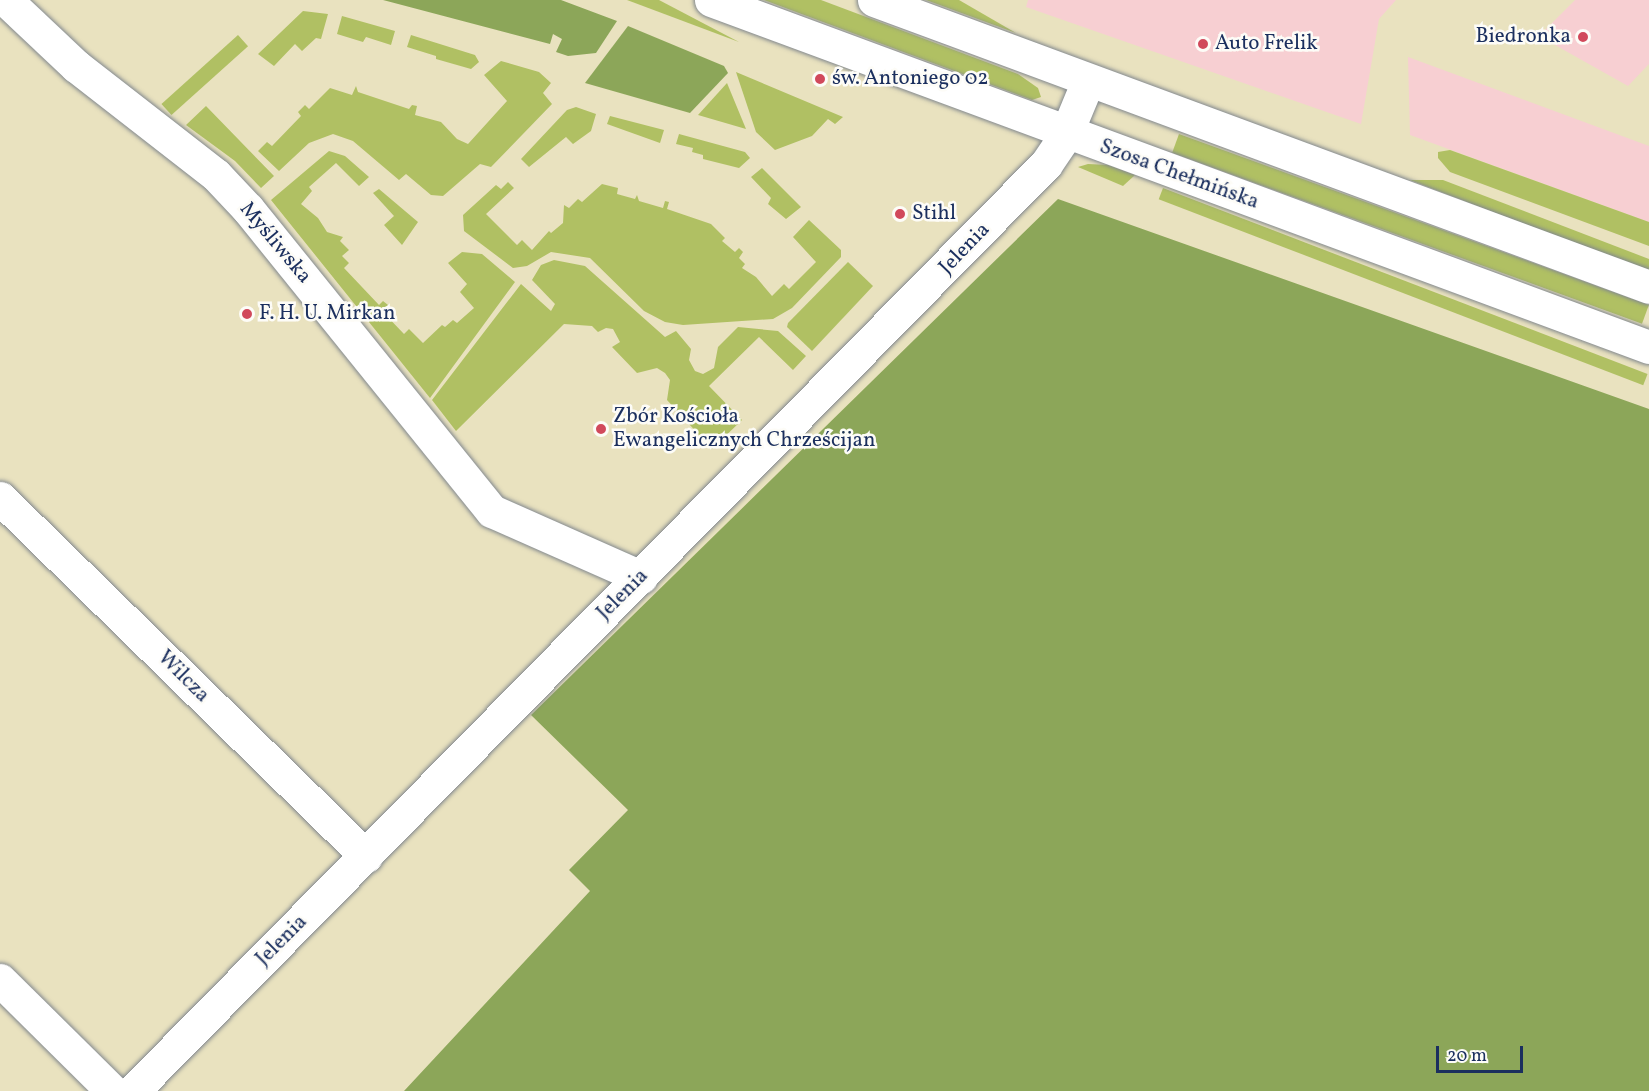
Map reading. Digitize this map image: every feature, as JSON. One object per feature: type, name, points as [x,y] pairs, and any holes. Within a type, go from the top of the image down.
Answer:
[{"type":"street","name":"Myśliwska","points":[[6,0],[76,66],[216,175],[248,209],[492,511],[641,577]]},
{"type":"street","name":"Szosa Chełmińska","points":[[711,0],[1066,134],[1649,347]]},
{"type":"street","points":[[874,0],[1649,287]]},
{"type":"street","name":"Jelenia","points":[[133,1091],[1046,165],[1066,134],[1088,81]]},
{"type":"street","name":"Wilcza","points":[[0,498],[366,856]]},
{"type":"street","points":[[0,980],[112,1091]]},
{"type":"shaded area","points":[[1028,0],[1396,0],[1379,19],[1361,124],[1026,7]]},
{"type":"shaded area","points":[[1575,0],[1649,0],[1649,64],[1628,86],[1539,36]]},
{"type":"shaded area","points":[[1408,57],[1649,146],[1649,222],[1410,135]]},
{"type":"green space","points":[[383,0],[561,0],[617,21],[596,53],[568,56],[556,52],[562,39],[553,34],[550,44]]},
{"type":"green space","points":[[627,0],[659,0],[739,42]]},
{"type":"green space","points":[[764,0],[821,0],[1018,74],[1038,88],[1041,97],[1032,100]]},
{"type":"green space","points":[[926,0],[959,0],[1016,33]]},
{"type":"green space","points":[[303,11],[328,14],[321,39],[316,38],[302,51],[295,44],[274,66],[258,54]]},
{"type":"green space","points":[[342,16],[395,31],[391,45],[366,37],[363,42],[337,34]]},
{"type":"green space","points":[[628,26],[724,66],[728,73],[690,113],[585,83]]},
{"type":"green space","points":[[238,35],[248,46],[171,115],[161,104]]},
{"type":"green space","points":[[411,35],[475,55],[479,62],[471,69],[436,59],[436,56],[407,47]]},
{"type":"green space","points":[[501,61],[539,72],[551,83],[543,93],[552,104],[491,167],[480,164],[443,196],[431,195],[406,174],[399,180],[353,141],[333,134],[309,143],[279,171],[258,151],[267,142],[272,146],[301,116],[298,112],[305,105],[309,109],[330,88],[352,95],[356,86],[358,92],[409,109],[412,105],[417,106],[415,115],[441,122],[457,139],[468,144],[507,101],[484,75]]},
{"type":"green space","points":[[736,72],[843,117],[835,124],[828,119],[812,136],[775,150],[756,132]]},
{"type":"green space","points":[[727,83],[746,129],[698,115]]},
{"type":"green space","points":[[206,106],[274,176],[261,188],[235,161],[186,125]]},
{"type":"green space","points":[[576,107],[596,114],[591,131],[573,144],[566,137],[529,167],[521,159],[567,110]]},
{"type":"green space","points":[[610,116],[664,130],[660,143],[607,124]]},
{"type":"green space","points":[[679,134],[745,152],[750,158],[739,168],[703,159],[703,155],[692,152],[693,148],[676,144]]},
{"type":"green space","points":[[1179,134],[1649,305],[1642,324],[1172,153]]},
{"type":"green space","points":[[1450,150],[1649,222],[1649,246],[1450,172],[1438,158],[1438,152]]},
{"type":"green space","points":[[329,151],[345,156],[369,177],[359,186],[336,163],[309,187],[312,191],[301,204],[318,218],[327,232],[343,237],[340,241],[349,250],[342,256],[349,263],[344,268],[379,305],[383,301],[388,305],[382,311],[404,334],[409,329],[423,343],[442,325],[445,327],[453,320],[457,323],[474,308],[460,292],[467,284],[448,263],[462,252],[482,254],[515,282],[430,398],[271,200]]},
{"type":"green space","points":[[1088,164],[1108,165],[1135,175],[1123,186],[1078,167]]},
{"type":"green space","points":[[762,168],[801,207],[786,219],[768,204],[771,198],[751,177]]},
{"type":"green space","points":[[1410,180],[1443,180],[1649,259],[1649,272]]},
{"type":"green space","points":[[508,182],[514,188],[486,214],[517,245],[522,240],[532,250],[549,231],[551,233],[563,223],[564,205],[569,208],[578,199],[582,202],[602,184],[618,188],[617,194],[635,199],[637,195],[639,201],[663,208],[665,201],[669,202],[667,209],[711,224],[725,238],[722,241],[735,252],[739,248],[743,252],[739,258],[745,264],[742,268],[756,277],[772,296],[784,284],[789,289],[816,262],[793,237],[809,220],[841,250],[841,257],[792,308],[773,319],[683,325],[665,322],[644,311],[590,258],[551,252],[527,266],[513,268],[464,231],[463,215],[496,185],[501,189]]},
{"type":"green space","points":[[1163,188],[1648,374],[1643,385],[1159,199]]},
{"type":"green space","points":[[379,189],[418,222],[402,245],[384,225],[394,216],[373,193]]},
{"type":"green space","points":[[1058,199],[1649,409],[1649,1091],[404,1091],[590,891],[569,870],[628,810],[531,715]]},
{"type":"green space","points":[[554,260],[585,266],[665,337],[676,331],[691,349],[689,360],[695,371],[703,374],[714,368],[718,347],[738,327],[778,331],[806,356],[793,370],[759,337],[709,386],[742,420],[712,449],[667,400],[670,380],[665,373],[657,368],[637,373],[612,347],[620,342],[613,329],[606,328],[598,332],[592,326],[564,324],[456,431],[432,400],[521,284],[551,311],[555,304],[532,280],[541,265]]},
{"type":"green space","points":[[848,262],[873,286],[812,351],[787,327],[788,323]]},
{"type":"place","name":"Biedronka","points":[[1583,37]]},
{"type":"place","name":"Auto Frelik","points":[[1203,44]]},
{"type":"place","name":"św. Antoniego 02","points":[[820,79]]},
{"type":"place","name":"Stihl","points":[[900,214]]},
{"type":"place","name":"F. H. U. Mirkan","points":[[247,314]]},
{"type":"place","name":"Zbór Kościoła Ewangelicznych Chrześcijan","points":[[601,429]]}]
